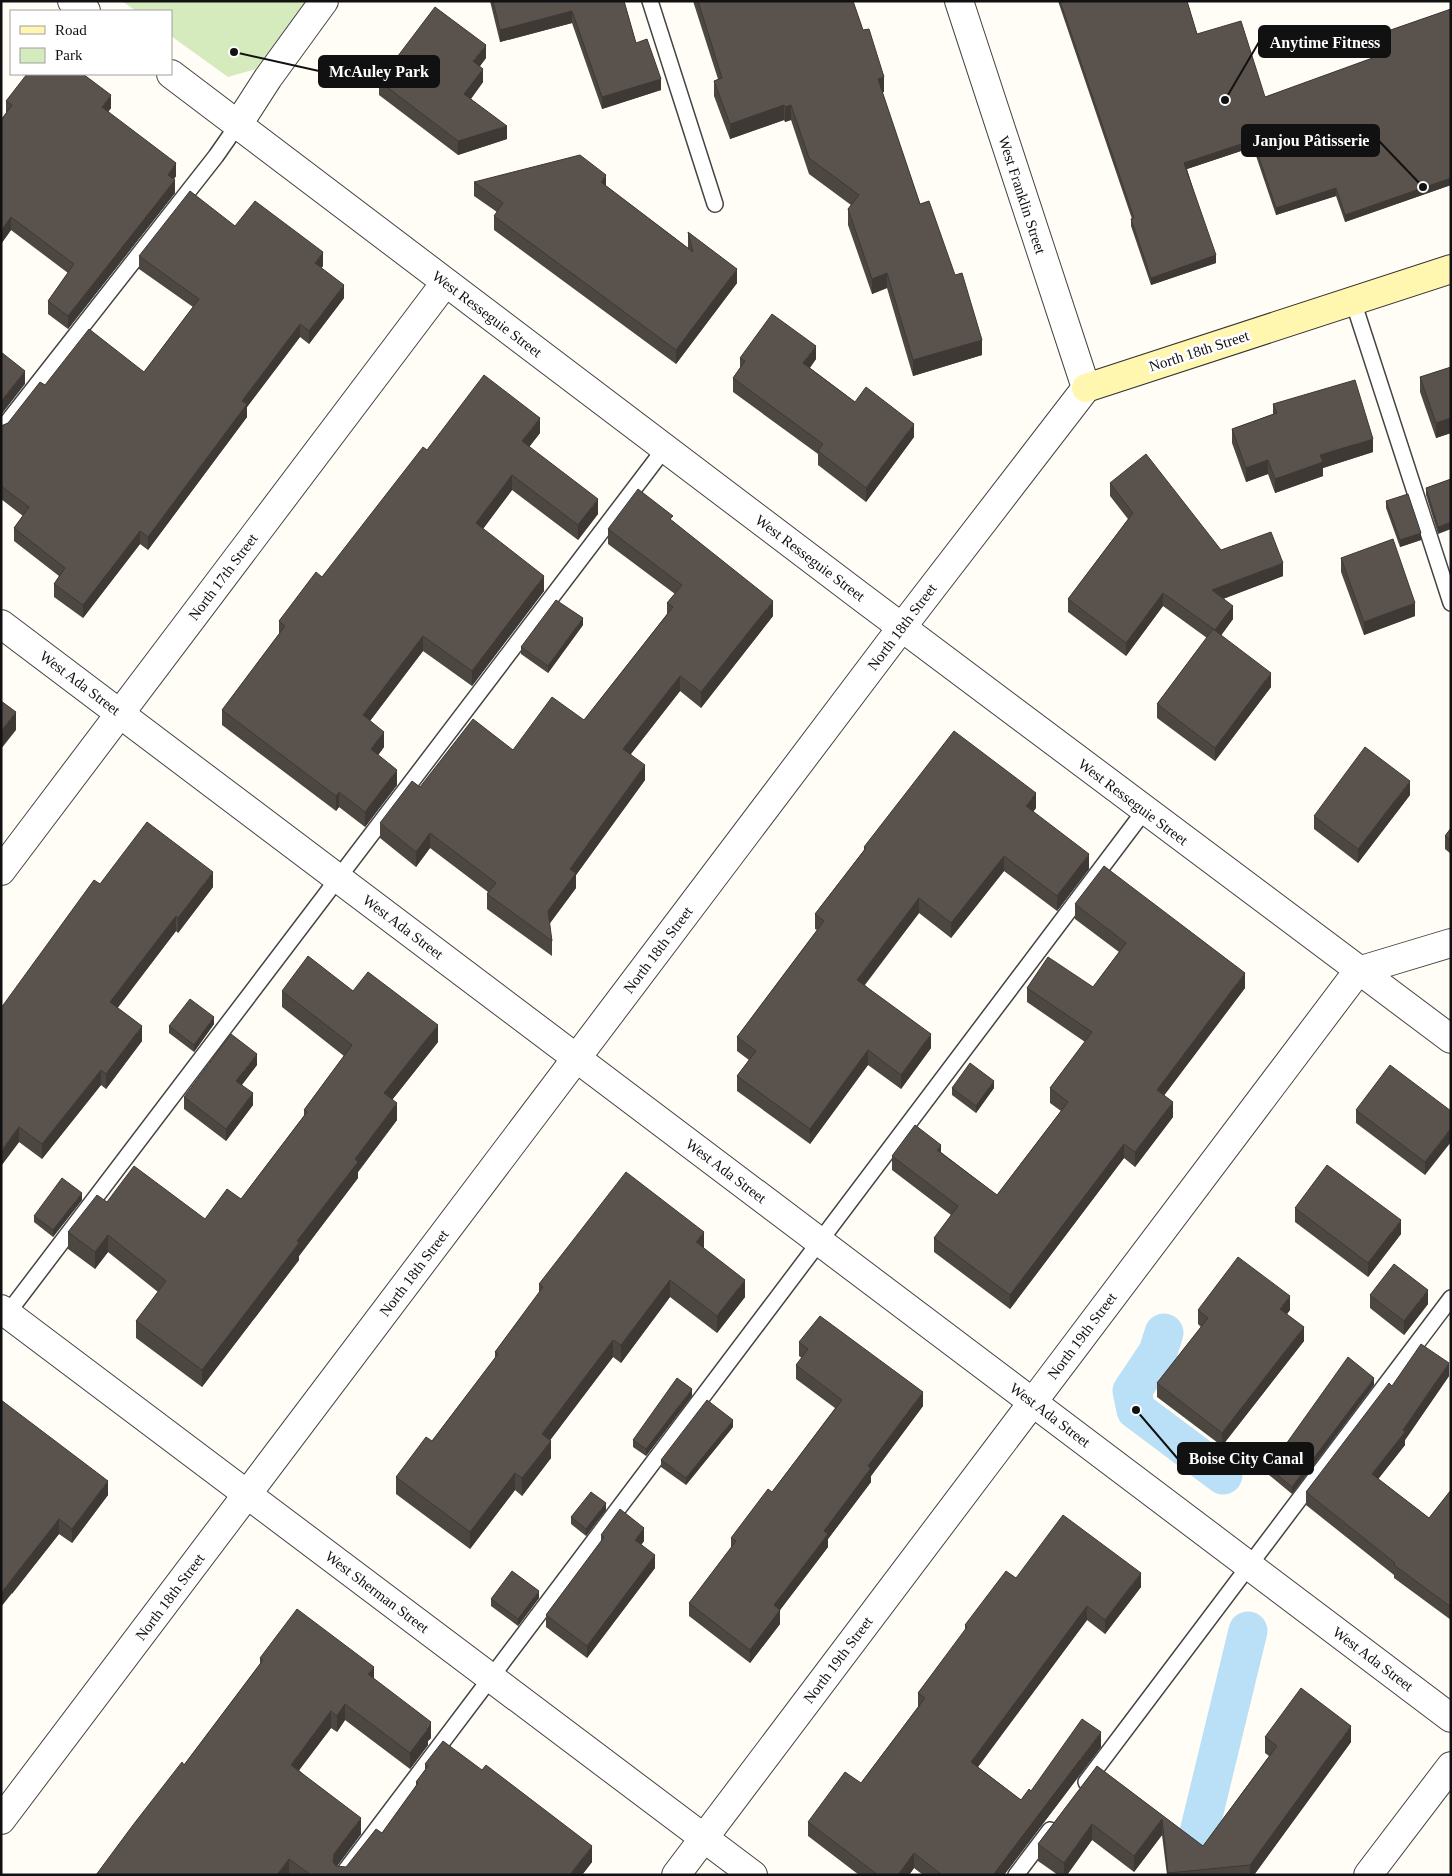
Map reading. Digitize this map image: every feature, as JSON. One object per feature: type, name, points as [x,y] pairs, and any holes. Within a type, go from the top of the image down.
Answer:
[{"type":"street","points":[[72,1],[85,10]]},
{"type":"street","points":[[239,123],[268,78],[324,1]]},
{"type":"street","name":"West Franklin Street","points":[[959,1],[1086,388]]},
{"type":"street","name":"West Resseguie Street","points":[[172,75],[239,123],[446,283],[1358,971],[1451,1039]]},
{"type":"street","name":"North 18th Street","points":[[1,1820],[902,627],[1086,388],[1451,268]]},
{"type":"street","name":"North 17th Street","points":[[1,871],[446,283]]},
{"type":"street","name":"West Ada Street","points":[[1,624],[1451,1718]]},
{"type":"street","points":[[1358,971],[1451,943]]},
{"type":"street","name":"North 19th Street","points":[[676,1875],[1358,971]]},
{"type":"street","name":"West Sherman Street","points":[[3,1314],[247,1494],[752,1875]]},
{"type":"street","points":[[1368,1875],[1451,1766]]},
{"type":"lane","points":[[650,1],[715,204]]},
{"type":"lane","points":[[1,430],[216,156],[239,123]]},
{"type":"lane","points":[[1353,301],[1451,603]]},
{"type":"lane","points":[[3,1314],[339,879],[665,448]]},
{"type":"lane","points":[[342,1875],[1145,810]]},
{"type":"lane","points":[[1075,1797],[1451,1298]]},
{"type":"lane","points":[[1016,1875],[1057,1820]]},
{"type":"green space","points":[[122,1],[305,1],[308,11],[263,67],[228,77],[172,37],[172,10],[135,10]]},
{"type":"building","points":[[493,1],[624,1],[636,43],[647,39],[661,79],[602,97],[572,11],[500,30]]},
{"type":"building","points":[[698,1],[853,1],[863,30],[869,29],[884,77],[878,79],[920,204],[929,201],[955,275],[962,273],[982,340],[913,360],[887,273],[872,279],[848,209],[859,195],[809,158],[791,105],[785,107],[784,105],[730,124],[714,81],[722,78]]},
{"type":"building","points":[[1060,1],[1187,1],[1197,34],[1241,21],[1265,97],[1389,52],[1382,33],[1451,9],[1451,178],[1345,215],[1336,188],[1276,208],[1253,140],[1184,163],[1216,255],[1151,278],[1131,219],[1134,218]]},
{"type":"building","points":[[435,7],[486,45],[473,61],[483,69],[464,94],[507,126],[458,141],[379,81]]},
{"type":"building","points":[[26,75],[84,75],[111,95],[102,107],[176,163],[168,175],[175,180],[68,316],[48,301],[74,264],[11,217],[1,231],[1,120],[12,105],[6,101]]},
{"type":"building","points":[[580,155],[606,175],[601,182],[693,252],[688,232],[737,269],[676,350],[494,216],[503,203],[474,182]]},
{"type":"building","points":[[190,191],[235,226],[255,201],[323,252],[315,263],[344,285],[309,331],[300,324],[242,401],[247,404],[148,537],[140,531],[83,605],[54,584],[65,568],[14,528],[29,507],[1,486],[1,426],[8,423],[40,382],[45,385],[89,329],[144,372],[199,299],[139,256]]},
{"type":"building","points":[[772,314],[816,346],[803,363],[855,402],[866,387],[914,424],[866,488],[818,451],[823,444],[733,378],[745,361],[740,358]]},
{"type":"building","points":[[1,352],[25,371],[1,401]]},
{"type":"building","points":[[1451,367],[1451,418],[1436,423],[1420,377]]},
{"type":"building","points":[[484,375],[540,418],[522,441],[598,499],[578,525],[512,475],[476,523],[544,576],[472,671],[423,636],[363,715],[384,732],[371,749],[397,770],[365,812],[339,792],[336,796],[222,710],[285,626],[279,621],[316,572],[322,577],[423,447],[427,450]]},
{"type":"building","points":[[1355,380],[1373,439],[1320,455],[1323,462],[1275,479],[1268,460],[1246,468],[1232,429],[1277,413],[1273,404]]},
{"type":"building","points":[[1146,454],[1221,550],[1271,532],[1283,563],[1212,590],[1233,606],[1215,630],[1163,593],[1126,643],[1068,599],[1133,513],[1110,483]]},
{"type":"building","points":[[1451,479],[1451,522],[1438,527],[1426,488]]},
{"type":"building","points":[[638,489],[673,516],[670,519],[773,601],[701,692],[680,676],[623,749],[645,765],[570,869],[576,873],[548,911],[552,941],[487,894],[496,883],[430,833],[416,852],[380,823],[412,781],[420,787],[473,719],[513,750],[552,697],[584,720],[673,607],[667,603],[682,585],[608,529]]},
{"type":"building","points":[[1408,494],[1421,533],[1400,540],[1386,501]]},
{"type":"building","points":[[1393,539],[1415,603],[1364,622],[1341,558]]},
{"type":"building","points":[[556,600],[583,618],[548,666],[521,647]]},
{"type":"building","points":[[1213,629],[1271,673],[1215,748],[1157,704]]},
{"type":"building","points":[[1,701],[16,712],[1,731]]},
{"type":"building","points":[[954,731],[1036,793],[1026,806],[1089,854],[1057,896],[1004,856],[951,923],[919,898],[857,980],[931,1034],[901,1075],[868,1050],[810,1129],[737,1076],[756,1051],[737,1037],[824,921],[815,914],[866,848],[864,847]]},
{"type":"building","points":[[1365,747],[1410,781],[1358,849],[1314,816]]},
{"type":"building","points":[[147,822],[213,872],[178,918],[176,916],[110,1002],[142,1026],[106,1074],[101,1070],[42,1144],[19,1127],[1,1151],[1,1008],[94,880],[100,884]]},
{"type":"building","points":[[1451,828],[1451,840],[1445,836]]},
{"type":"building","points":[[1104,866],[1245,973],[1157,1090],[1173,1102],[1135,1152],[1124,1144],[1010,1295],[934,1238],[958,1206],[892,1156],[915,1125],[941,1145],[937,1150],[997,1195],[1068,1102],[1050,1088],[1092,1032],[1027,988],[1048,957],[1093,987],[1126,943],[1075,904]]},
{"type":"building","points":[[308,956],[353,991],[368,972],[438,1025],[384,1093],[397,1103],[355,1159],[358,1162],[202,1370],[136,1321],[166,1281],[108,1235],[95,1252],[68,1232],[97,1195],[107,1202],[134,1166],[205,1219],[227,1189],[241,1199],[307,1112],[304,1110],[352,1045],[282,991]]},
{"type":"building","points":[[190,999],[214,1017],[194,1045],[169,1026]]},
{"type":"building","points":[[231,1034],[257,1054],[236,1081],[253,1093],[226,1129],[184,1097]]},
{"type":"building","points":[[970,1063],[994,1081],[976,1106],[952,1088]]},
{"type":"building","points":[[1390,1065],[1451,1111],[1451,1128],[1425,1162],[1356,1110]]},
{"type":"building","points":[[1327,1165],[1401,1220],[1368,1263],[1295,1208]]},
{"type":"building","points":[[626,1172],[704,1232],[696,1242],[745,1280],[717,1316],[670,1280],[621,1345],[613,1340],[542,1434],[551,1441],[522,1478],[515,1473],[470,1532],[396,1477],[426,1437],[432,1441],[498,1354],[495,1352],[543,1287],[539,1284]]},
{"type":"building","points":[[62,1178],[82,1193],[53,1230],[34,1216]]},
{"type":"building","points":[[1238,1257],[1290,1296],[1280,1309],[1304,1327],[1222,1433],[1157,1383],[1208,1318],[1198,1310]]},
{"type":"building","points":[[1394,1264],[1428,1290],[1404,1321],[1370,1295]]},
{"type":"building","points":[[820,1316],[923,1392],[868,1466],[871,1468],[824,1531],[828,1534],[774,1605],[780,1610],[750,1650],[689,1603],[736,1541],[731,1538],[768,1489],[772,1492],[842,1400],[796,1365],[808,1349],[799,1342]]},
{"type":"building","points":[[1421,1344],[1449,1363],[1403,1430],[1405,1432],[1372,1474],[1429,1518],[1451,1490],[1451,1607],[1394,1565],[1395,1563],[1306,1492],[1389,1383],[1392,1386]]},
{"type":"building","points":[[1348,1357],[1374,1378],[1292,1487],[1269,1468]]},
{"type":"building","points":[[677,1378],[692,1389],[646,1449],[633,1440]]},
{"type":"building","points":[[1,1400],[108,1481],[72,1529],[59,1519],[1,1593]]},
{"type":"building","points":[[707,1400],[733,1420],[686,1478],[661,1460]]},
{"type":"building","points":[[591,1492],[606,1503],[586,1529],[571,1517]]},
{"type":"building","points":[[620,1509],[644,1528],[635,1540],[655,1555],[587,1646],[546,1615],[604,1537],[601,1535]]},
{"type":"building","points":[[1063,1515],[1141,1573],[1105,1620],[1087,1606],[971,1762],[1021,1800],[1029,1789],[1031,1791],[1082,1719],[1101,1732],[993,1875],[942,1875],[914,1853],[898,1875],[878,1875],[808,1822],[845,1772],[861,1783],[925,1698],[918,1693],[967,1627],[965,1625],[1006,1571],[1016,1578]]},
{"type":"building","points":[[512,1571],[539,1591],[518,1619],[491,1599]]},
{"type":"building","points":[[297,1609],[374,1667],[368,1674],[431,1722],[410,1753],[345,1704],[337,1716],[331,1711],[291,1765],[361,1818],[334,1854],[333,1862],[336,1866],[346,1867],[376,1829],[382,1833],[418,1783],[416,1782],[428,1766],[425,1764],[443,1741],[482,1770],[486,1765],[592,1846],[570,1875],[311,1875],[289,1859],[277,1875],[96,1875],[182,1762],[184,1765],[263,1660],[260,1658]]},
{"type":"building","points":[[1301,1688],[1351,1726],[1250,1865],[1168,1873],[1162,1819],[1134,1856],[1092,1824],[1064,1863],[1038,1844],[1097,1766],[1203,1846],[1277,1746],[1265,1737]]},
{"type":"waterway","points":[[1164,1333],[1158,1352],[1132,1391],[1136,1410],[1223,1475]]},
{"type":"waterway","points":[[1195,1849],[1248,1631]]},
{"type":"place","name":"McAuley Park","points":[[234,52]]},
{"type":"place","name":"Anytime Fitness","points":[[1225,100]]},
{"type":"place","name":"Janjou Pâtisserie","points":[[1423,187]]},
{"type":"place","name":"Boise City Canal","points":[[1136,1410]]}]
